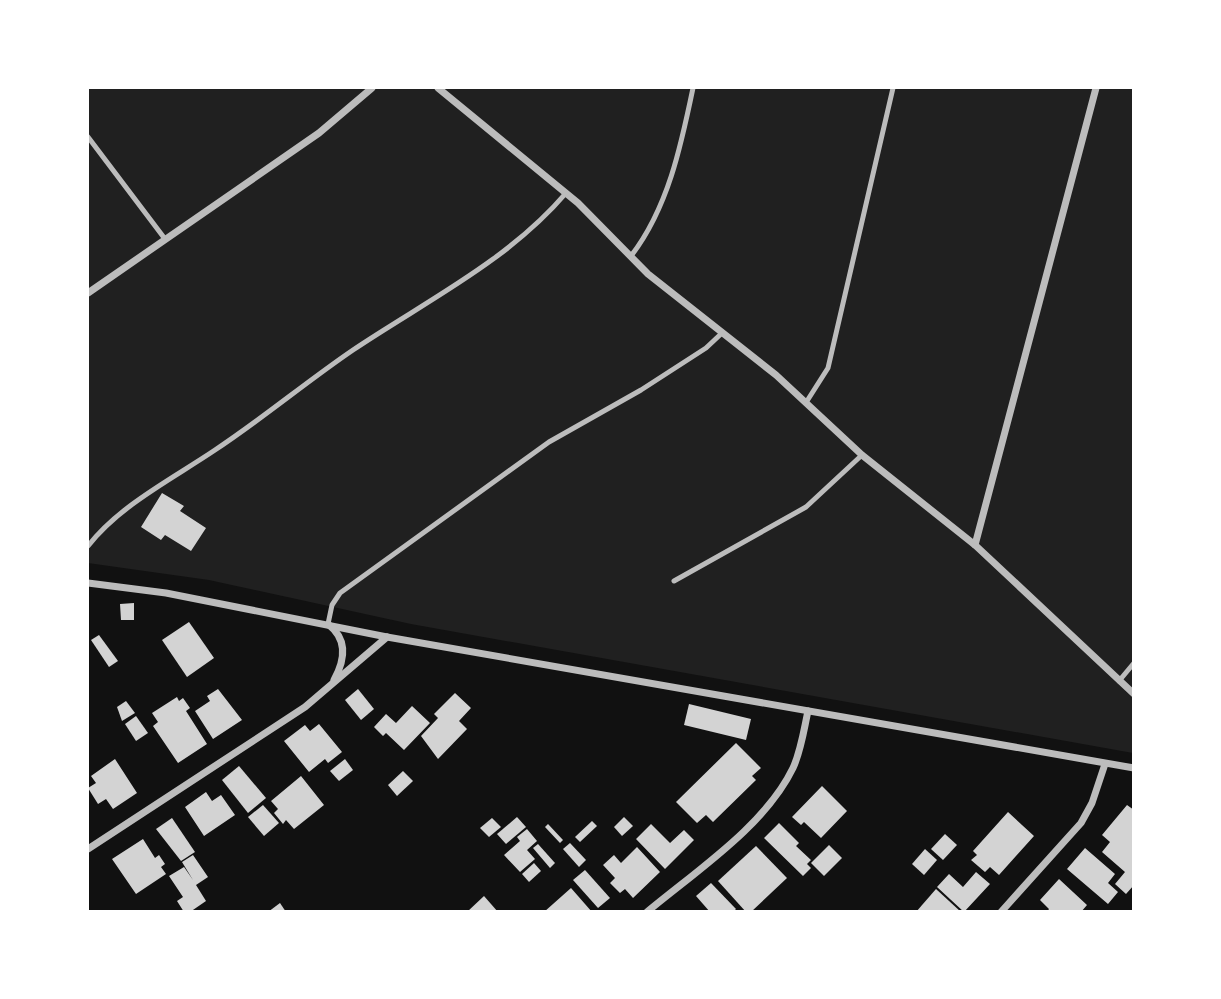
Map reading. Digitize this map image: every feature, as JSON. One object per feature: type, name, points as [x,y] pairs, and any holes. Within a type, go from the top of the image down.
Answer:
[{"type":"street","points":[[88,293],[318,133],[372,88]]},
{"type":"street","points":[[438,88],[566,193],[648,274],[807,401],[862,455],[975,545],[1133,694]]},
{"type":"street","points":[[975,545],[1096,88]]},
{"type":"street","points":[[88,583],[166,593],[387,637],[1133,768]]},
{"type":"street","points":[[327,689],[340,669],[343,653],[340,636],[328,624]]},
{"type":"street","points":[[88,849],[305,707],[387,637]]},
{"type":"street","points":[[647,912],[755,820],[778,795],[794,765],[808,710]]},
{"type":"street","points":[[1001,912],[1081,823],[1092,803],[1105,764]]},
{"type":"lane","points":[[631,256],[655,220],[670,182],[693,88]]},
{"type":"lane","points":[[807,401],[828,368],[893,88]]},
{"type":"lane","points":[[88,137],[165,239]]},
{"type":"lane","points":[[88,546],[119,515],[238,435],[351,351],[504,252],[537,225],[566,193]]},
{"type":"lane","points":[[328,624],[332,605],[340,593],[549,442],[641,390],[706,348],[722,333]]},
{"type":"lane","points":[[674,581],[806,507],[862,455]]},
{"type":"lane","points":[[1119,681],[1133,663]]},
{"type":"shaded area","points":[[88,88],[1133,88],[1133,753],[411,624],[209,580],[88,563]]},
{"type":"building","points":[[162,493],[184,506],[180,511],[206,528],[191,551],[165,535],[161,540],[141,527]]},
{"type":"building","points":[[134,603],[134,620],[121,620],[120,604]]},
{"type":"building","points":[[189,622],[214,658],[187,677],[162,640]]},
{"type":"building","points":[[99,635],[118,661],[109,667],[91,640]]},
{"type":"building","points":[[218,689],[242,720],[213,739],[195,711],[210,701],[207,696]]},
{"type":"building","points":[[358,689],[374,709],[361,720],[345,700]]},
{"type":"building","points":[[455,693],[471,708],[459,721],[467,729],[438,759],[421,736],[438,718],[434,714]]},
{"type":"building","points":[[177,697],[179,701],[183,698],[190,708],[186,711],[207,744],[178,763],[153,726],[158,722],[152,713]]},
{"type":"building","points":[[126,701],[135,713],[122,721],[117,707]]},
{"type":"building","points":[[689,704],[751,719],[746,740],[684,725]]},
{"type":"building","points":[[412,706],[430,723],[404,750],[386,733],[383,736],[374,727],[386,714],[396,723]]},
{"type":"building","points":[[136,716],[148,733],[136,741],[125,724]]},
{"type":"building","points":[[319,724],[342,752],[328,763],[325,759],[309,772],[284,741],[305,725],[310,731]]},
{"type":"building","points":[[736,743],[761,768],[752,776],[756,780],[713,822],[706,815],[697,823],[676,802]]},
{"type":"building","points":[[115,759],[137,793],[113,809],[106,799],[98,804],[88,788],[96,783],[91,776]]},
{"type":"building","points":[[345,759],[353,770],[339,781],[330,771]]},
{"type":"building","points":[[239,766],[266,798],[248,813],[222,780]]},
{"type":"building","points":[[403,771],[413,781],[397,796],[388,785]]},
{"type":"building","points":[[301,776],[324,805],[294,829],[286,820],[283,824],[274,813],[278,809],[271,801]]},
{"type":"building","points":[[822,786],[847,811],[821,838],[804,822],[801,825],[792,817]]},
{"type":"building","points":[[206,792],[212,801],[221,795],[235,815],[204,836],[185,807]]},
{"type":"building","points":[[263,805],[279,823],[264,836],[248,817]]},
{"type":"building","points":[[1127,805],[1134,810],[1134,885],[1126,894],[1115,884],[1125,872],[1102,852],[1110,842],[1102,835]]},
{"type":"building","points":[[1008,812],[1034,836],[999,875],[990,867],[985,872],[971,860],[977,855],[973,851]]},
{"type":"building","points":[[517,817],[526,827],[506,844],[497,834]]},
{"type":"building","points":[[624,817],[633,826],[622,836],[614,827]]},
{"type":"building","points":[[172,818],[195,852],[181,861],[156,829]]},
{"type":"building","points":[[492,818],[501,827],[489,837],[480,828]]},
{"type":"building","points":[[592,821],[597,826],[580,842],[575,837]]},
{"type":"building","points":[[779,823],[799,843],[796,846],[811,860],[807,864],[811,868],[803,876],[764,838]]},
{"type":"building","points":[[548,824],[563,840],[560,843],[545,827]]},
{"type":"building","points":[[651,824],[670,843],[684,830],[694,840],[665,869],[636,839]]},
{"type":"building","points":[[527,829],[537,841],[527,850],[535,859],[520,872],[504,855],[520,841],[517,837]]},
{"type":"building","points":[[945,834],[957,845],[943,860],[931,849]]},
{"type":"building","points":[[143,839],[155,858],[159,855],[165,864],[161,867],[166,874],[136,894],[112,859]]},
{"type":"building","points":[[570,843],[586,860],[579,867],[563,849]]},
{"type":"building","points":[[538,844],[555,863],[550,868],[533,848]]},
{"type":"building","points":[[829,845],[842,858],[824,876],[811,863]]},
{"type":"building","points":[[756,846],[787,878],[751,912],[746,912],[718,881]]},
{"type":"building","points":[[637,847],[660,872],[633,898],[625,889],[620,893],[610,883],[615,878],[603,865],[614,855],[621,863]]},
{"type":"building","points":[[1085,848],[1115,874],[1108,883],[1118,892],[1108,904],[1067,869]]},
{"type":"building","points":[[925,849],[937,860],[924,875],[912,864]]},
{"type":"building","points":[[193,855],[208,877],[196,885],[206,901],[190,912],[184,912],[177,901],[183,897],[169,876],[184,867],[193,880],[182,862]]},
{"type":"building","points":[[534,863],[541,871],[529,882],[522,874]]},
{"type":"building","points":[[585,870],[610,898],[598,908],[573,880]]},
{"type":"building","points":[[976,872],[990,884],[964,912],[937,887],[949,874],[963,887]]},
{"type":"building","points":[[1059,879],[1087,905],[1081,912],[1047,912],[1049,909],[1040,900]]},
{"type":"building","points":[[711,883],[736,909],[733,912],[710,912],[696,896]]},
{"type":"building","points":[[571,888],[592,912],[544,912]]},
{"type":"building","points":[[936,889],[961,912],[916,912]]},
{"type":"building","points":[[484,896],[498,912],[467,912]]},
{"type":"building","points":[[280,903],[286,912],[268,912]]}]
